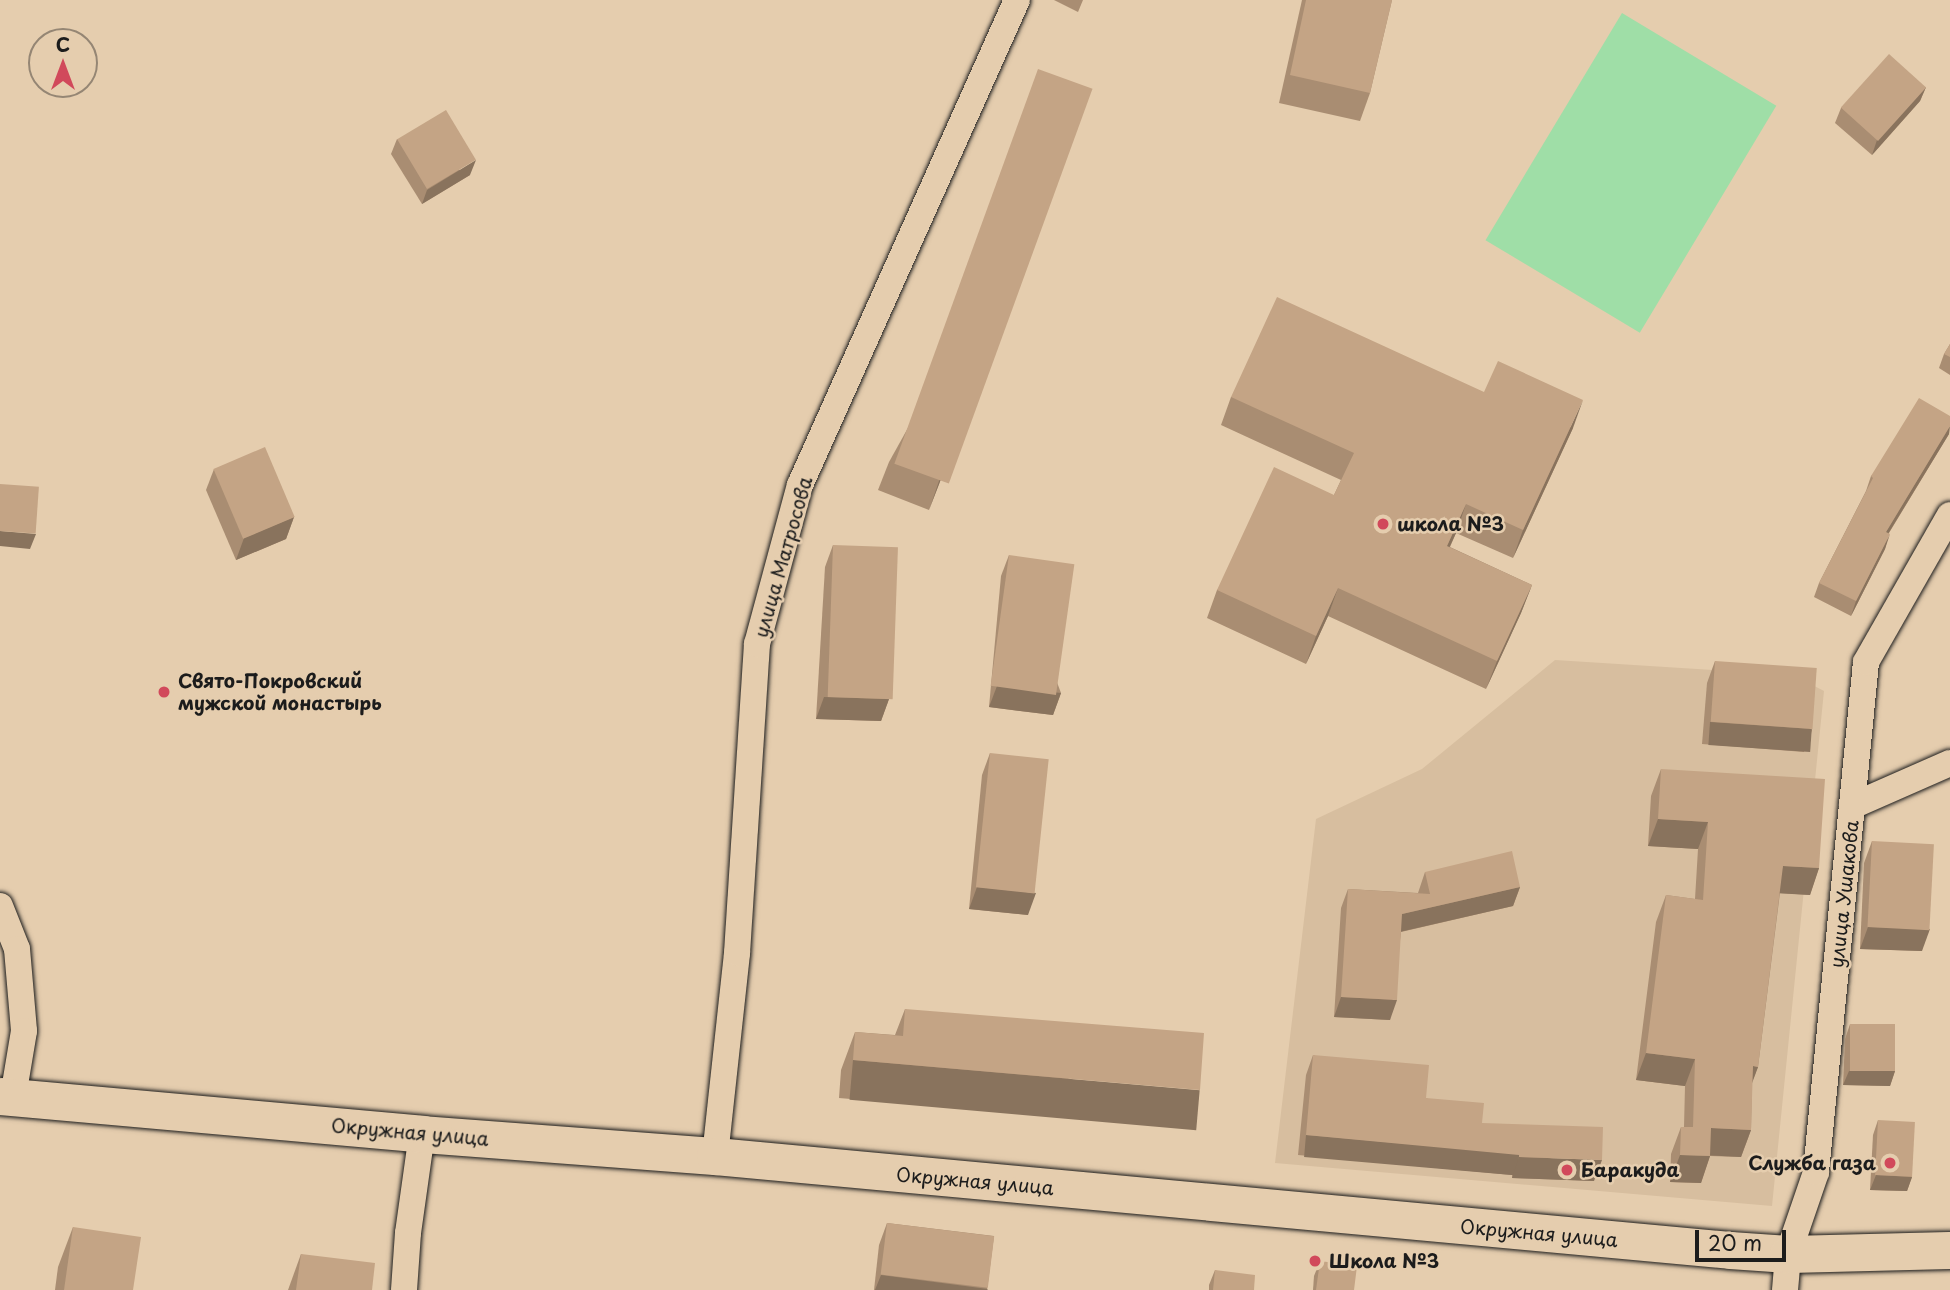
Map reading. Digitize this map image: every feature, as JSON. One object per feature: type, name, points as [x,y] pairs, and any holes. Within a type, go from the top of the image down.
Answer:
[{"type":"main road","name":"Окружная улица","points":[[7,1096],[422,1134],[715,1156],[1788,1254],[1950,1250]]},
{"type":"street","name":"улица Матросова","points":[[715,1156],[737,953],[757,644],[800,485],[1017,0]]},
{"type":"street","name":"улица Ушакова","points":[[1785,1290],[1788,1254],[1816,1172],[1866,662],[1950,515]]},
{"type":"street","points":[[1852,806],[1950,763]]},
{"type":"street","points":[[0,906],[17,949],[24,1031],[7,1096]]},
{"type":"street","points":[[404,1290],[408,1233],[422,1134]]},
{"type":"shaded area","points":[[1555,660],[1793,675],[1824,691],[1772,1206],[1275,1163],[1316,819],[1422,769]]},
{"type":"green space","points":[[1622,13],[1776,106],[1640,333],[1486,240]]},
{"type":"building","points":[[1306,0],[1392,0],[1370,93],[1290,75]]},
{"type":"building","points":[[1889,54],[1926,87],[1878,141],[1841,108]]},
{"type":"building","points":[[1038,69],[1093,89],[949,484],[894,464]]},
{"type":"building","points":[[446,110],[476,160],[427,189],[397,139]]},
{"type":"building","points":[[1277,297],[1484,392],[1498,361],[1583,400],[1523,530],[1466,504],[1447,546],[1532,585],[1497,661],[1338,588],[1316,636],[1217,590],[1274,467],[1334,495],[1354,453],[1231,397]]},
{"type":"building","points":[[1950,344],[1950,357],[1944,354]]},
{"type":"building","points":[[1919,398],[1950,416],[1950,426],[1886,532],[1890,534],[1856,601],[1819,583],[1873,478],[1871,476]]},
{"type":"building","points":[[265,447],[295,517],[243,539],[213,469]]},
{"type":"building","points":[[0,484],[39,487],[36,534],[0,531]]},
{"type":"building","points":[[833,545],[898,547],[893,699],[828,697]]},
{"type":"building","points":[[1009,555],[1074,564],[1056,695],[991,686]]},
{"type":"building","points":[[1715,661],[1817,668],[1812,729],[1711,722]]},
{"type":"building","points":[[990,753],[1049,759],[1035,893],[976,887]]},
{"type":"building","points":[[1661,769],[1825,779],[1819,868],[1783,866],[1758,1067],[1753,1066],[1751,1130],[1711,1128],[1710,1156],[1680,1155],[1681,1127],[1693,1127],[1695,1059],[1646,1053],[1666,895],[1703,900],[1708,822],[1658,819]]},
{"type":"building","points":[[1872,841],[1934,844],[1929,930],[1867,927]]},
{"type":"building","points":[[1512,851],[1520,887],[1402,914],[1397,1000],[1341,997],[1348,889],[1430,894],[1425,872]]},
{"type":"building","points":[[905,1009],[1204,1033],[1200,1090],[853,1060],[855,1032],[903,1036]]},
{"type":"building","points":[[1850,1024],[1895,1024],[1895,1071],[1850,1071]]},
{"type":"building","points":[[1313,1055],[1429,1065],[1426,1098],[1484,1103],[1482,1123],[1603,1127],[1602,1160],[1519,1157],[1306,1135]]},
{"type":"building","name":"Служба газа","points":[[1878,1120],[1915,1122],[1912,1177],[1875,1175]]},
{"type":"building","points":[[887,1223],[994,1236],[988,1288],[881,1275]]},
{"type":"building","points":[[73,1227],[141,1237],[133,1290],[64,1290]]},
{"type":"building","points":[[301,1254],[375,1263],[372,1290],[296,1290]]},
{"type":"building","points":[[1320,1261],[1357,1266],[1354,1290],[1316,1290]]},
{"type":"building","points":[[1215,1270],[1255,1275],[1254,1290],[1213,1290]]},
{"type":"place","name":"школа №3","points":[[1383,524]]},
{"type":"place","name":"Свято-Покровский мужской монастырь","points":[[164,692]]},
{"type":"place","name":"Служба газа","points":[[1890,1163]]},
{"type":"place","name":"Баракуда","points":[[1567,1170]]},
{"type":"place","name":"Школа №3","points":[[1315,1261]]}]
